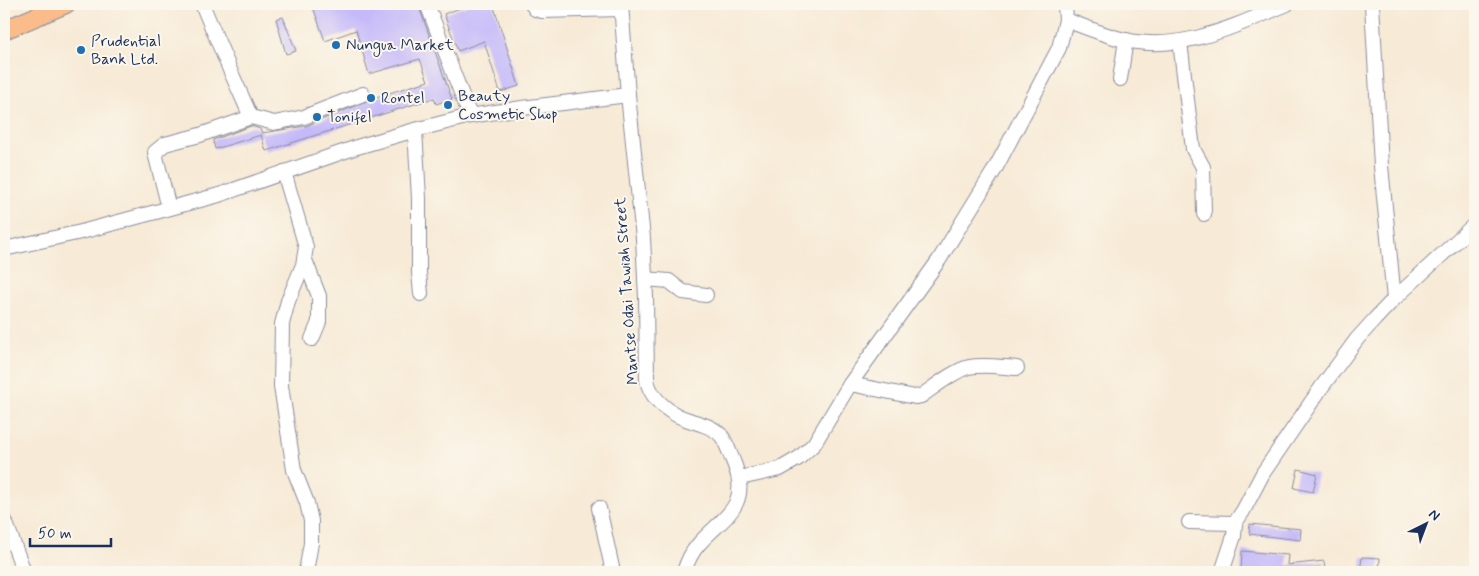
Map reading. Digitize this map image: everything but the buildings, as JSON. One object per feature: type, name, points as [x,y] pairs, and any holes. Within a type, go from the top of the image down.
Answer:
[{"type":"main road","points":[[4,30],[66,4]]},
{"type":"street","points":[[202,4],[252,117]]},
{"type":"street","points":[[427,4],[470,116]]},
{"type":"street","points":[[532,4],[535,9],[542,11],[621,6]]},
{"type":"street","points":[[740,478],[780,468],[799,458],[814,444],[850,384],[939,260],[995,169],[1059,48],[1066,20],[1065,4]]},
{"type":"street","points":[[1066,20],[1126,40],[1147,43],[1180,42],[1207,36],[1286,4]]},
{"type":"street","points":[[1372,4],[1381,166],[1394,299]]},
{"type":"street","name":"Mantse Odai Tawiah Street","points":[[621,6],[643,238],[647,380],[651,391],[658,401],[683,418],[712,428],[721,436],[728,447],[740,478],[736,506],[697,546],[684,572]]},
{"type":"street","points":[[1120,79],[1126,40]]},
{"type":"street","points":[[1180,42],[1193,149],[1204,167],[1204,214]]},
{"type":"street","points":[[169,208],[156,164],[156,152],[165,144],[200,135],[252,117],[274,122],[304,117],[364,94]]},
{"type":"street","points":[[4,248],[81,232],[219,195],[356,147],[470,116],[628,94]]},
{"type":"street","points":[[415,130],[419,198],[419,273],[421,294]]},
{"type":"street","points":[[284,172],[306,247],[300,274],[288,301],[282,324],[281,386],[294,470],[307,503],[311,522],[311,543],[306,572]]},
{"type":"street","points":[[1222,572],[1234,536],[1235,523],[1263,473],[1321,388],[1357,339],[1394,299],[1475,224]]},
{"type":"street","points":[[304,260],[319,296],[318,322],[312,339]]},
{"type":"street","points":[[645,279],[669,281],[683,292],[706,295]]},
{"type":"street","points":[[850,384],[915,397],[921,396],[954,374],[969,367],[1017,368]]},
{"type":"street","points":[[599,508],[613,572]]},
{"type":"street","points":[[4,518],[24,572]]},
{"type":"street","points":[[1189,522],[1235,523]]},
{"type":"place","name":"Nungua Market","points":[[336,45]]},
{"type":"place","name":"Prudential Bank Ltd.","points":[[81,50]]},
{"type":"place","name":"Rontel","points":[[371,98]]},
{"type":"place","name":"Beauty Cosmetic Shop","points":[[448,105]]},
{"type":"place","name":"Tonifel","points":[[317,117]]}]
